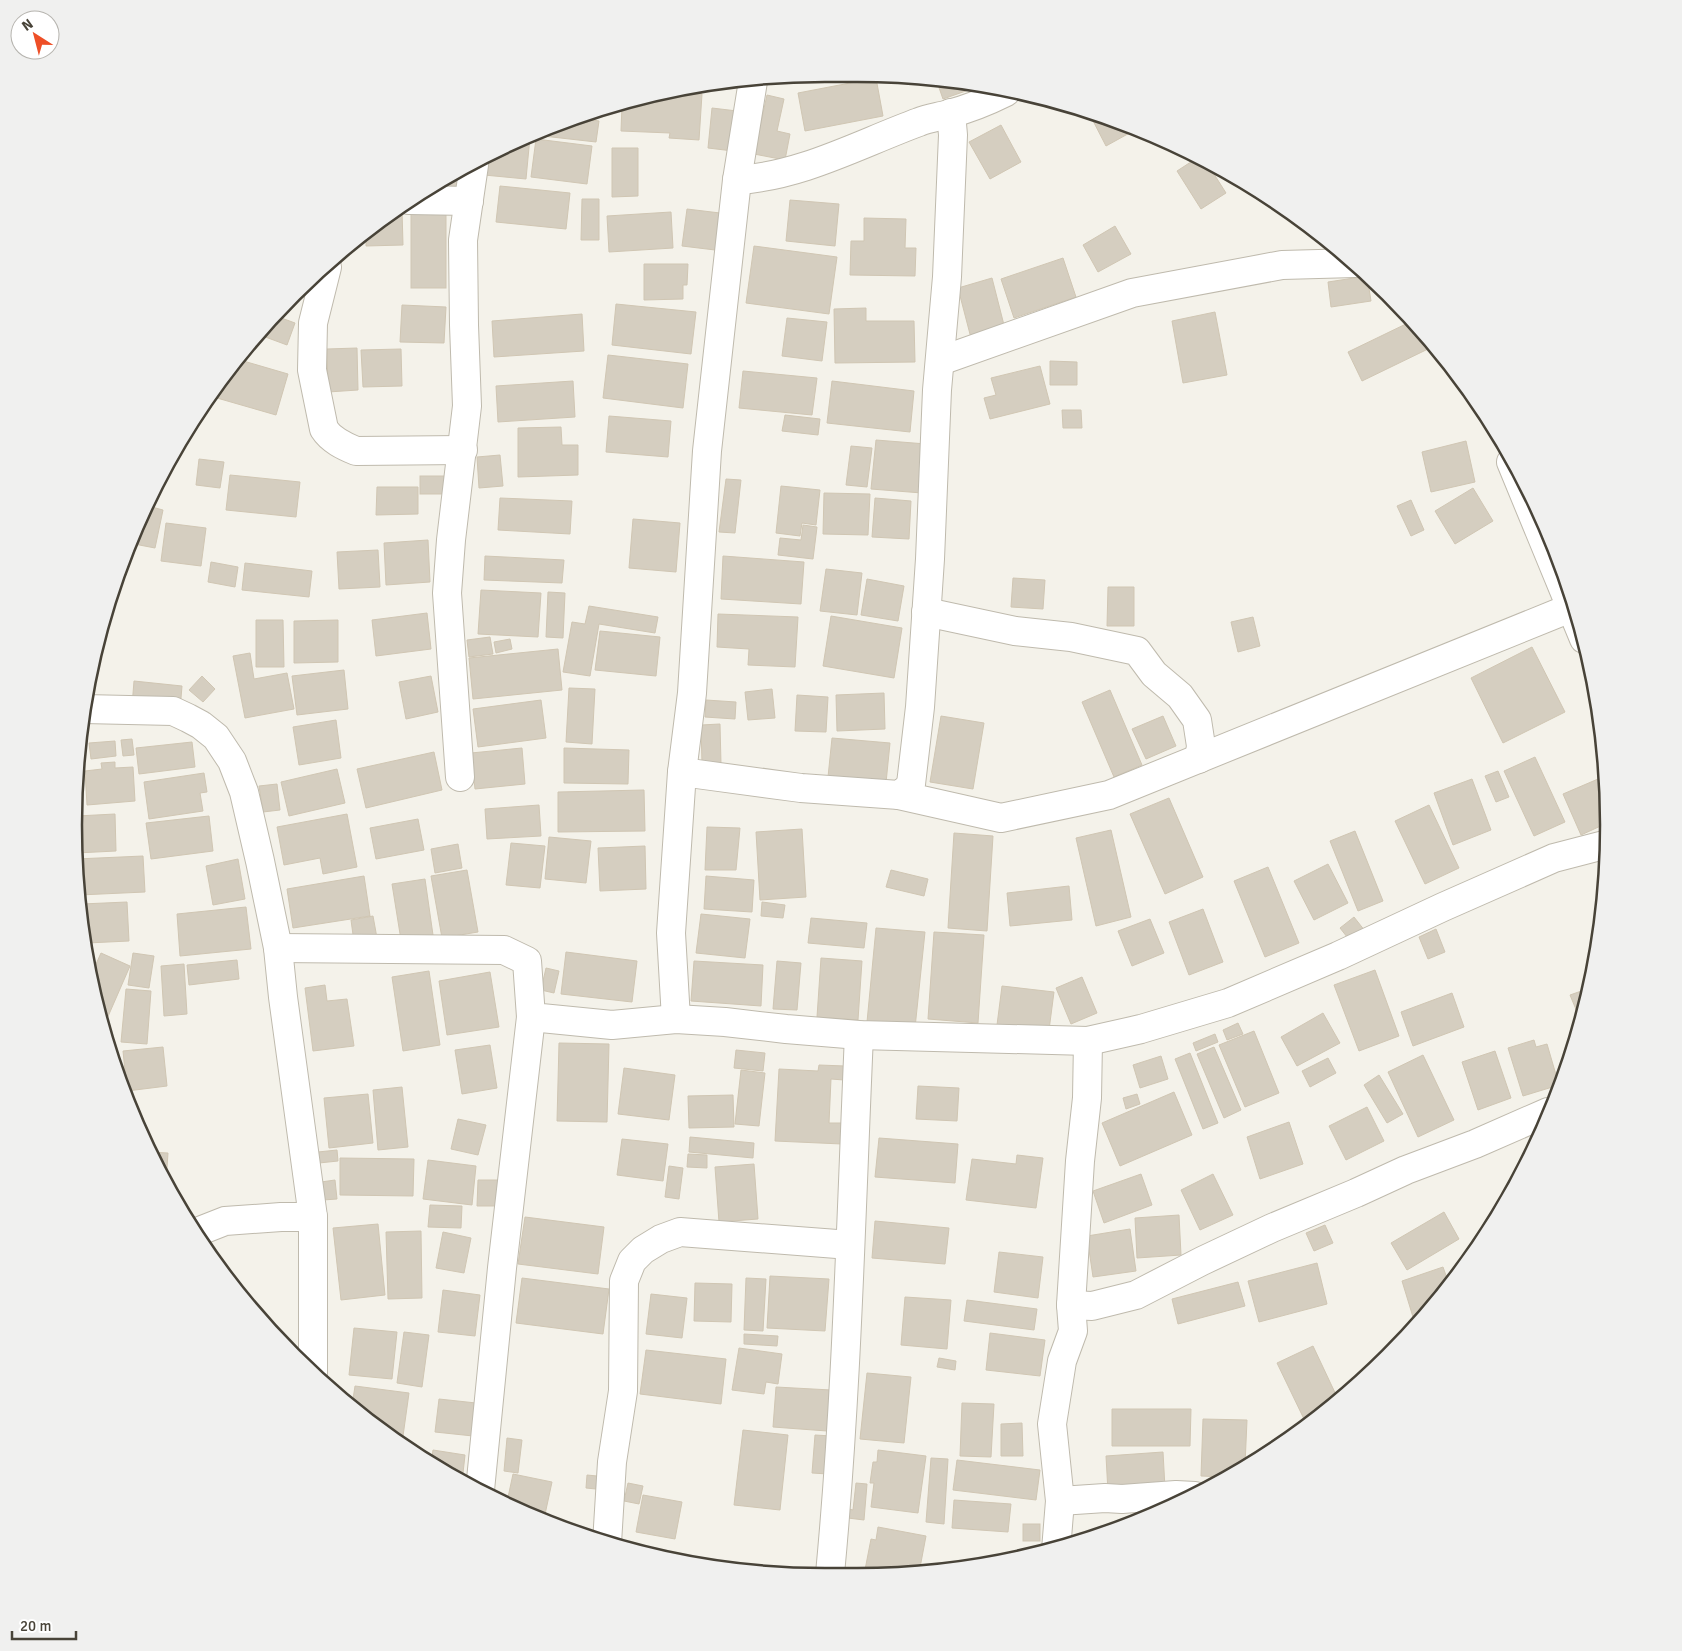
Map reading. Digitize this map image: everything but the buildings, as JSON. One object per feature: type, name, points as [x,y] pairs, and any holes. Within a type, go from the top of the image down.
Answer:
[{"type":"street","points":[[676,1019],[671,933],[682,772],[692,693],[707,451],[738,180],[752,87]]},
{"type":"street","points":[[738,180],[763,178],[811,165],[921,121],[951,113],[997,96]]},
{"type":"street","points":[[899,795],[912,784],[920,707],[930,559],[937,390],[947,277],[953,135],[951,113]]},
{"type":"street","points":[[460,777],[447,593],[451,540],[467,406],[463,240],[473,172]]},
{"type":"street","points":[[425,200],[469,201]]},
{"type":"street","points":[[940,361],[1132,294],[1282,265],[1342,263]]},
{"type":"street","points":[[324,278],[313,324],[312,370],[320,415],[328,435],[356,452],[463,450]]},
{"type":"street","points":[[682,772],[801,788],[899,795],[1001,818],[1109,795],[1567,610]]},
{"type":"street","points":[[926,612],[1015,631],[1071,637],[1137,651],[1154,674],[1180,696],[1197,720],[1201,746],[1199,759]]},
{"type":"street","points":[[92,709],[173,711],[201,725],[216,737],[232,761],[244,792],[278,948],[282,997],[313,1217],[313,1363]]},
{"type":"street","points":[[531,1017],[612,1025],[676,1019],[859,1035],[1088,1041],[1141,1029],[1228,1002],[1338,956],[1554,858],[1599,846]]},
{"type":"street","points":[[278,948],[504,950],[527,960],[531,1017],[503,1259],[481,1483]]},
{"type":"street","points":[[831,1568],[838,1481],[859,1035]]},
{"type":"street","points":[[1057,1541],[1060,1501],[1052,1424],[1062,1361],[1073,1332],[1071,1305],[1080,1161],[1087,1098],[1088,1041]]},
{"type":"street","points":[[1071,1305],[1092,1306],[1136,1295],[1272,1228],[1406,1170],[1539,1120]]},
{"type":"street","points":[[203,1230],[225,1221],[313,1217]]},
{"type":"street","points":[[607,1535],[612,1462],[623,1391],[624,1281],[632,1262],[644,1250],[661,1239],[680,1232],[850,1245]]},
{"type":"street","points":[[1060,1501],[1178,1495]]}]
